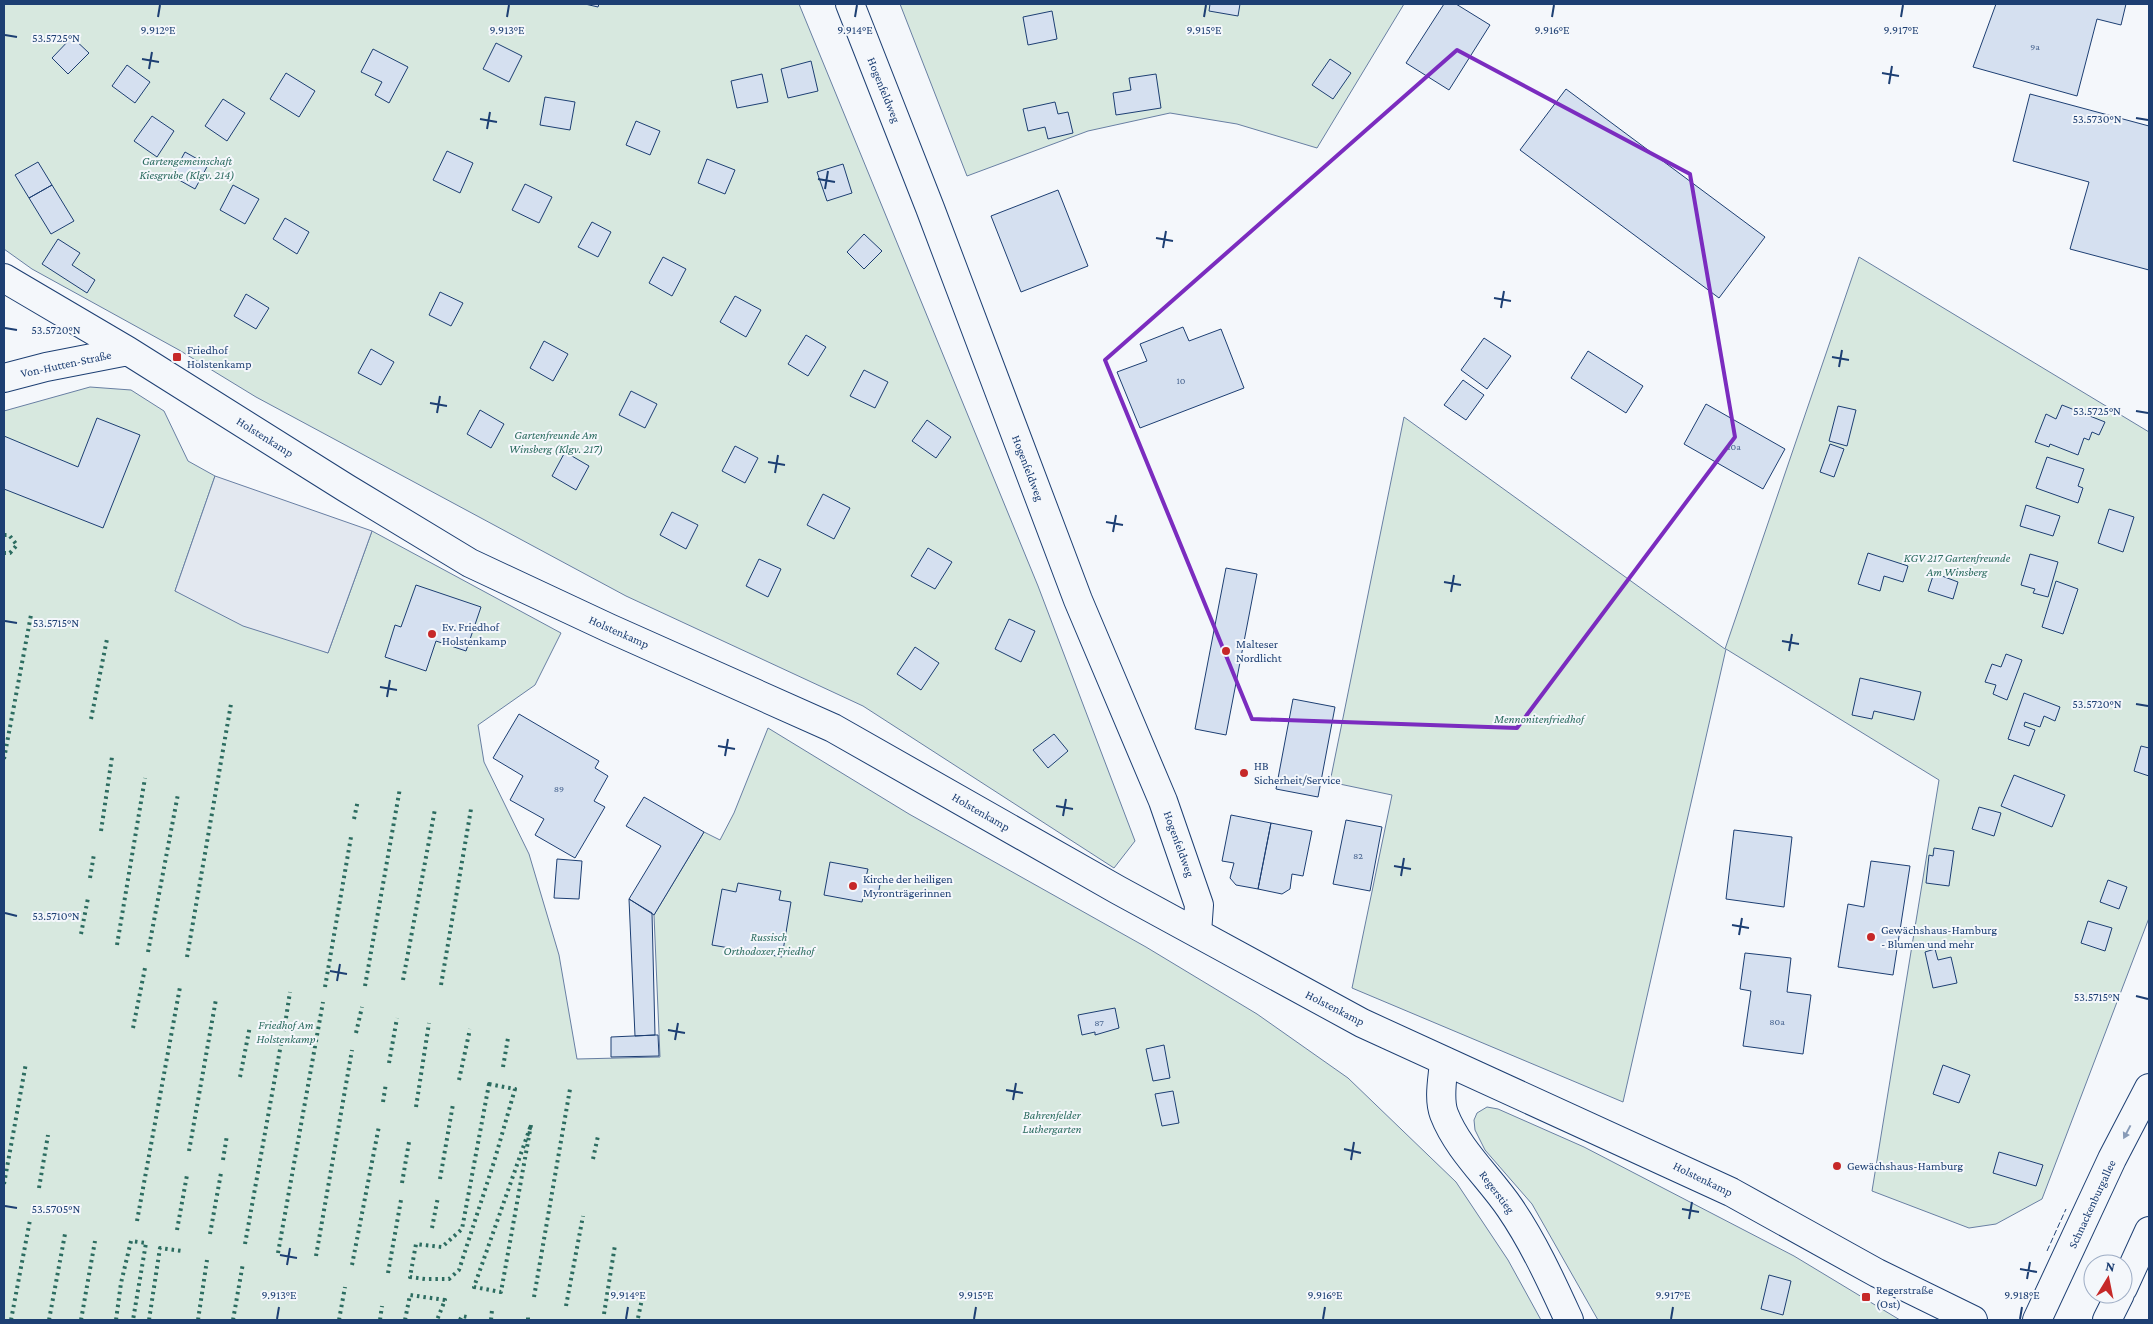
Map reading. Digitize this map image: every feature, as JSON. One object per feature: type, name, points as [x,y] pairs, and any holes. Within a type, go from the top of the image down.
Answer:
[{"type":"street","name":"Hogenfeldweg","points":[[850,4],[930,208],[1078,600],[1163,801],[1200,905],[1197,933]]},
{"type":"street","name":"Holstenkamp","points":[[4,278],[128,351],[470,563],[833,728],[1197,933],[1362,1023],[1731,1192],[1877,1273],[1973,1320]]},
{"type":"street","name":"Von-Hutten-Straße","points":[[4,378],[46,367],[128,351]]},
{"type":"street","name":"Regerstieg","points":[[1444,1061],[1441,1098],[1443,1113],[1460,1143],[1511,1209],[1549,1277],[1570,1320]]},
{"type":"street","name":"Schnackenburgallee","points":[[2037,1320],[2112,1159],[2149,1088]]},
{"type":"street","points":[[2133,1266],[2149,1231]]},
{"type":"street","points":[[2107,1320],[2115,1304]]},
{"type":"highlighted area","points":[[1457,50],[1690,174],[1735,437],[1517,728],[1252,719],[1105,360]]},
{"type":"green space","points":[[4,4],[799,4],[1038,586],[1135,841],[1114,868],[863,706],[626,596],[256,397],[179,350],[32,269],[4,249]]},
{"type":"green space","points":[[900,4],[1404,4],[1317,148],[1237,124],[1170,113],[1088,131],[967,176]]},
{"type":"green space","points":[[1859,257],[2149,432],[2149,918],[2042,1199],[1996,1224],[1969,1228],[1872,1191],[1939,780],[1726,649],[1623,1102],[1352,988],[1392,795],[1330,782],[1404,417],[1725,649]]},
{"type":"green space","points":[[90,387],[131,390],[164,411],[188,461],[215,476],[175,591],[328,653],[372,531],[561,633],[535,685],[478,725],[484,762],[529,854],[559,955],[577,1059],[660,1057],[654,915],[704,832],[720,840],[734,813],[768,728],[909,814],[1146,947],[1257,1014],[1348,1078],[1456,1182],[1508,1260],[1541,1320],[4,1320],[4,411]]},
{"type":"green space","points":[[1487,1107],[1498,1109],[1584,1147],[1794,1256],[1900,1320],[1598,1320],[1532,1204],[1485,1150],[1475,1130],[1474,1120],[1477,1113]]},
{"type":"shaded area","points":[[215,476],[372,531],[328,653],[243,626],[175,591]]},
{"type":"building","points":[[585,4],[599,4],[598,7]]},
{"type":"building","points":[[1210,4],[1240,4],[1238,16],[1209,11]]},
{"type":"building","points":[[1444,4],[1456,4],[1490,25],[1449,90],[1406,63]]},
{"type":"building","points":[[1996,4],[2126,4],[2121,25],[2097,19],[2077,96],[1973,67]]},
{"type":"building","points":[[1052,11],[1057,39],[1028,45],[1023,17]]},
{"type":"building","points":[[72,37],[89,53],[68,74],[52,58]]},
{"type":"building","points":[[496,43],[522,56],[509,82],[483,69]]},
{"type":"building","points":[[373,49],[408,67],[389,103],[375,95],[382,82],[361,72]]},
{"type":"building","points":[[1330,59],[1351,73],[1333,99],[1312,85]]},
{"type":"building","points":[[811,61],[818,91],[788,98],[781,69]]},
{"type":"building","points":[[127,65],[150,82],[135,103],[112,86]]},
{"type":"building","points":[[286,73],[315,91],[299,117],[270,99]]},
{"type":"building","points":[[762,74],[768,102],[737,108],[731,81]]},
{"type":"building","points":[[1156,74],[1161,108],[1116,115],[1113,93],[1131,90],[1129,78]]},
{"type":"building","points":[[1566,89],[1765,237],[1719,298],[1520,150]]},
{"type":"building","points":[[2030,94],[2149,126],[2149,270],[2070,249],[2089,182],[2013,161]]},
{"type":"building","points":[[545,97],[575,102],[570,130],[540,125]]},
{"type":"building","points":[[223,99],[245,113],[227,141],[205,126]]},
{"type":"building","points":[[1055,102],[1058,114],[1068,112],[1073,133],[1048,139],[1045,127],[1028,131],[1023,109]]},
{"type":"building","points":[[152,116],[174,131],[157,157],[134,141]]},
{"type":"building","points":[[636,121],[660,131],[650,155],[626,145]]},
{"type":"building","points":[[447,151],[473,163],[460,193],[433,180]]},
{"type":"building","points":[[185,152],[208,165],[195,189],[172,176]]},
{"type":"building","points":[[707,159],[735,170],[725,194],[698,183]]},
{"type":"building","points":[[38,162],[52,185],[29,198],[15,175]]},
{"type":"building","points":[[843,164],[852,193],[827,201],[817,172]]},
{"type":"building","points":[[525,184],[552,197],[539,223],[512,210]]},
{"type":"building","points":[[52,185],[74,221],[51,234],[29,198]]},
{"type":"building","points":[[233,185],[259,199],[245,224],[220,210]]},
{"type":"building","points":[[1058,190],[1088,266],[1021,292],[991,216]]},
{"type":"building","points":[[285,218],[309,232],[297,254],[273,239]]},
{"type":"building","points":[[592,222],[611,232],[598,257],[578,247]]},
{"type":"building","points":[[864,234],[882,251],[864,269],[847,252]]},
{"type":"building","points":[[58,239],[80,253],[72,265],[95,280],[87,293],[42,264]]},
{"type":"building","points":[[663,257],[686,269],[672,296],[649,283]]},
{"type":"building","points":[[440,292],[463,303],[451,326],[429,315]]},
{"type":"building","points":[[246,294],[269,308],[256,329],[234,316]]},
{"type":"building","points":[[735,296],[761,310],[746,337],[720,322]]},
{"type":"building","points":[[1183,327],[1189,341],[1221,329],[1244,388],[1140,428],[1117,372],[1147,361],[1140,344]]},
{"type":"building","points":[[806,335],[826,347],[808,376],[788,364]]},
{"type":"building","points":[[1484,338],[1511,356],[1487,389],[1461,370]]},
{"type":"building","points":[[544,341],[568,354],[553,381],[530,368]]},
{"type":"building","points":[[371,349],[394,362],[381,385],[358,373]]},
{"type":"building","points":[[1588,351],[1643,386],[1626,413],[1571,378]]},
{"type":"building","points":[[864,370],[888,382],[875,408],[850,396]]},
{"type":"building","points":[[1463,380],[1484,395],[1466,420],[1444,405]]},
{"type":"building","points":[[631,391],[657,404],[645,428],[619,415]]},
{"type":"building","points":[[1706,404],[1785,449],[1763,489],[1684,444]]},
{"type":"building","points":[[2062,405],[2105,422],[2099,435],[2092,432],[2089,440],[2084,438],[2078,455],[2050,444],[2049,447],[2035,442],[2046,414],[2056,419]]},
{"type":"building","points":[[1838,406],[1856,410],[1847,446],[1829,441]]},
{"type":"building","points":[[480,410],[504,424],[491,448],[467,434]]},
{"type":"building","points":[[97,418],[140,435],[103,528],[4,489],[4,436],[78,467]]},
{"type":"building","points":[[927,420],[951,437],[936,458],[912,441]]},
{"type":"building","points":[[1830,444],[1844,449],[1834,477],[1820,472]]},
{"type":"building","points":[[735,446],[758,458],[745,483],[722,471]]},
{"type":"building","points":[[565,452],[589,466],[576,490],[552,476]]},
{"type":"building","points":[[2047,457],[2084,469],[2078,486],[2083,488],[2078,503],[2036,488]]},
{"type":"building","points":[[823,494],[850,508],[834,539],[807,525]]},
{"type":"building","points":[[2026,505],[2060,516],[2053,536],[2020,526]]},
{"type":"building","points":[[2109,509],[2134,517],[2123,552],[2098,543]]},
{"type":"building","points":[[672,512],[698,525],[686,549],[660,535]]},
{"type":"building","points":[[928,548],[952,562],[935,589],[911,576]]},
{"type":"building","points":[[1868,553],[1908,566],[1903,582],[1884,576],[1880,591],[1858,584]]},
{"type":"building","points":[[2030,554],[2058,562],[2048,597],[2033,593],[2035,589],[2021,585]]},
{"type":"building","points":[[759,559],[781,569],[768,597],[746,586]]},
{"type":"building","name":"Malteser Nordlicht","points":[[1226,568],[1257,574],[1226,735],[1195,729]]},
{"type":"building","points":[[1934,573],[1958,582],[1953,599],[1928,591]]},
{"type":"building","points":[[2056,581],[2078,589],[2063,634],[2042,627]]},
{"type":"building","name":"Ev. Friedhof Holstenkamp","points":[[416,585],[481,607],[466,651],[436,641],[426,671],[385,657],[395,625],[401,627]]},
{"type":"building","points":[[1009,619],[1035,631],[1021,662],[995,649]]},
{"type":"building","points":[[915,647],[939,663],[921,690],[897,674]]},
{"type":"building","points":[[2006,654],[2022,660],[2007,700],[1993,694],[1996,685],[1985,682],[1992,664],[2001,667]]},
{"type":"building","points":[[1860,678],[1921,692],[1914,720],[1874,711],[1872,719],[1852,715]]},
{"type":"building","points":[[2024,693],[2060,707],[2055,721],[2044,716],[2040,727],[2025,722],[2024,726],[2035,730],[2029,746],[2008,739]]},
{"type":"building","points":[[1293,699],[1335,707],[1318,797],[1276,789]]},
{"type":"building","points":[[519,714],[599,761],[595,768],[608,776],[594,801],[605,807],[575,858],[535,835],[544,819],[510,800],[523,776],[493,758]]},
{"type":"building","points":[[1054,734],[1068,751],[1048,768],[1033,750]]},
{"type":"building","points":[[2141,746],[2149,748],[2149,776],[2134,771]]},
{"type":"building","points":[[2014,775],[2065,795],[2052,827],[2001,806]]},
{"type":"building","points":[[644,797],[704,832],[654,915],[629,899],[661,846],[626,826]]},
{"type":"building","points":[[1979,807],[2001,813],[1994,836],[1972,829]]},
{"type":"building","points":[[1231,815],[1271,823],[1258,889],[1236,885],[1230,878],[1234,863],[1222,861]]},
{"type":"building","points":[[1346,820],[1382,827],[1370,891],[1333,884]]},
{"type":"building","points":[[1271,823],[1312,831],[1303,876],[1292,874],[1290,889],[1282,894],[1258,889]]},
{"type":"building","points":[[1734,830],[1792,837],[1784,907],[1726,899]]},
{"type":"building","points":[[1934,848],[1954,851],[1949,886],[1926,883],[1929,855],[1933,856]]},
{"type":"building","points":[[557,859],[582,861],[579,899],[554,898]]},
{"type":"building","name":"Gewächshaus-Hamburg - Blumen und mehr","points":[[1871,861],[1910,866],[1893,975],[1838,967],[1848,904],[1864,907]]},
{"type":"building","name":"Kirche der heiligen Myronträgerinnen","points":[[830,862],[868,869],[866,877],[881,879],[878,895],[864,893],[862,902],[824,895]]},
{"type":"building","points":[[2108,880],[2127,887],[2119,909],[2100,902]]},
{"type":"building","points":[[738,883],[781,891],[779,900],[791,902],[782,957],[712,945],[722,889],[736,892]]},
{"type":"building","points":[[629,899],[652,913],[655,1035],[635,1036]]},
{"type":"building","points":[[2088,921],[2112,928],[2105,951],[2081,943]]},
{"type":"building","points":[[1935,949],[1938,960],[1951,957],[1957,983],[1933,988],[1925,952]]},
{"type":"building","points":[[1745,953],[1791,958],[1787,992],[1811,995],[1803,1054],[1743,1046],[1751,991],[1740,989]]},
{"type":"building","points":[[1115,1008],[1119,1028],[1095,1035],[1095,1032],[1082,1035],[1078,1015]]},
{"type":"building","points":[[658,1035],[659,1056],[611,1057],[611,1037]]},
{"type":"building","points":[[1164,1045],[1170,1078],[1153,1081],[1146,1049]]},
{"type":"building","points":[[1943,1065],[1970,1075],[1959,1103],[1933,1094]]},
{"type":"building","points":[[1173,1091],[1179,1123],[1162,1126],[1155,1094]]},
{"type":"building","points":[[1999,1152],[2043,1165],[2036,1186],[1993,1173]]},
{"type":"building","points":[[1769,1275],[1791,1281],[1783,1315],[1761,1309]]},
{"type":"hedge","points":[[4,535],[9,535],[17,545],[10,553],[4,553]]},
{"type":"hedge","points":[[4,759],[31,615]]},
{"type":"hedge","points":[[91,719],[107,639]]},
{"type":"hedge","points":[[187,957],[231,704]]},
{"type":"hedge","points":[[101,831],[112,757]]},
{"type":"hedge","points":[[117,945],[145,778]]},
{"type":"hedge","points":[[365,986],[400,788]]},
{"type":"hedge","points":[[148,952],[178,794]]},
{"type":"hedge","points":[[354,819],[358,800]]},
{"type":"hedge","points":[[403,980],[435,809]]},
{"type":"hedge","points":[[441,985],[471,809]]},
{"type":"hedge","points":[[325,987],[351,837]]},
{"type":"hedge","points":[[90,878],[94,854]]},
{"type":"hedge","points":[[81,934],[88,898]]},
{"type":"hedge","points":[[133,1028],[145,968]]},
{"type":"hedge","points":[[137,1221],[180,987]]},
{"type":"hedge","points":[[284,1031],[290,992]]},
{"type":"hedge","points":[[189,1151],[216,999]]},
{"type":"hedge","points":[[278,1253],[323,1002]]},
{"type":"hedge","points":[[356,1033],[362,1007]]},
{"type":"hedge","points":[[389,1063],[397,1018]]},
{"type":"hedge","points":[[416,1107],[429,1023]]},
{"type":"hedge","points":[[240,1077],[250,1026]]},
{"type":"hedge","points":[[459,1080],[470,1029]]},
{"type":"hedge","points":[[503,1067],[508,1038]]},
{"type":"hedge","points":[[245,1244],[281,1044]]},
{"type":"hedge","points":[[316,1256],[352,1050]]},
{"type":"hedge","points":[[4,1184],[26,1063]]},
{"type":"hedge","points":[[383,1102],[386,1083]]},
{"type":"hedge","points":[[489,1084],[515,1089],[494,1162],[459,1270],[449,1279],[410,1277],[416,1244],[442,1247],[462,1229],[489,1084]]},
{"type":"hedge","points":[[534,1297],[570,1089]]},
{"type":"hedge","points":[[440,1179],[453,1104]]},
{"type":"hedge","points":[[531,1125],[501,1292],[474,1287],[531,1125]]},
{"type":"hedge","points":[[352,1265],[379,1126]]},
{"type":"hedge","points":[[39,1188],[48,1135]]},
{"type":"hedge","points":[[223,1160],[227,1135]]},
{"type":"hedge","points":[[593,1159],[598,1136]]},
{"type":"hedge","points":[[402,1183],[409,1142]]},
{"type":"hedge","points":[[210,1234],[221,1173]]},
{"type":"hedge","points":[[177,1230],[187,1175]]},
{"type":"hedge","points":[[432,1228],[438,1197]]},
{"type":"hedge","points":[[388,1273],[401,1200]]},
{"type":"hedge","points":[[566,1306],[583,1216]]},
{"type":"hedge","points":[[11,1320],[30,1220]]},
{"type":"hedge","points":[[49,1320],[65,1234]]},
{"type":"hedge","points":[[81,1320],[95,1241]]},
{"type":"hedge","points":[[116,1320],[121,1283],[131,1241],[146,1243],[133,1320]]},
{"type":"hedge","points":[[604,1314],[615,1245]]},
{"type":"hedge","points":[[149,1320],[160,1248],[182,1251]]},
{"type":"hedge","points":[[198,1320],[207,1260]]},
{"type":"hedge","points":[[233,1320],[243,1263]]},
{"type":"hedge","points":[[339,1320],[345,1287]]},
{"type":"hedge","points":[[405,1320],[410,1295],[445,1300],[437,1320]]},
{"type":"hedge","points":[[638,1318],[642,1299]]},
{"type":"hedge","points":[[380,1320],[382,1306]]},
{"type":"hedge","points":[[491,1320],[492,1310]]},
{"type":"hedge","points":[[528,1315],[528,1320]]},
{"type":"hedge","points":[[460,1320],[462,1316],[467,1317],[467,1320]]},
{"type":"fence","points":[[2047,1251],[2066,1209]]},
{"type":"place","name":"Friedhof Holstenkamp","points":[[177,357]]},
{"type":"place","name":"Ev. Friedhof Holstenkamp","points":[[432,634]]},
{"type":"place","name":"Malteser Nordlicht","points":[[1226,651]]},
{"type":"place","name":"HB Sicherheit/Service","points":[[1244,773]]},
{"type":"place","name":"Kirche der heiligen Myronträgerinnen","points":[[853,886]]},
{"type":"place","name":"Gewächshaus-Hamburg - Blumen und mehr","points":[[1871,937]]},
{"type":"place","name":"Gewächshaus-Hamburg","points":[[1837,1166]]},
{"type":"place","name":"Regerstraße (Ost)","points":[[1866,1297]]},
{"type":"park label","name":"Gartengemeinschaft Kiesgrube (Klgv. 214)","points":[[187,168]]},
{"type":"park label","name":"Gartenfreunde Am Winsberg (Klgv. 217)","points":[[556,442]]},
{"type":"park label","name":"KGV 217 Gartenfreunde Am Winsberg","points":[[1957,565]]},
{"type":"park label","name":"Mennonitenfriedhof","points":[[1539,719]]},
{"type":"park label","name":"Russisch Orthodoxer Friedhof","points":[[769,944]]},
{"type":"park label","name":"Friedhof Am Holstenkamp","points":[[286,1032]]},
{"type":"park label","name":"Bahrenfelder Luthergarten","points":[[1052,1122]]}]
